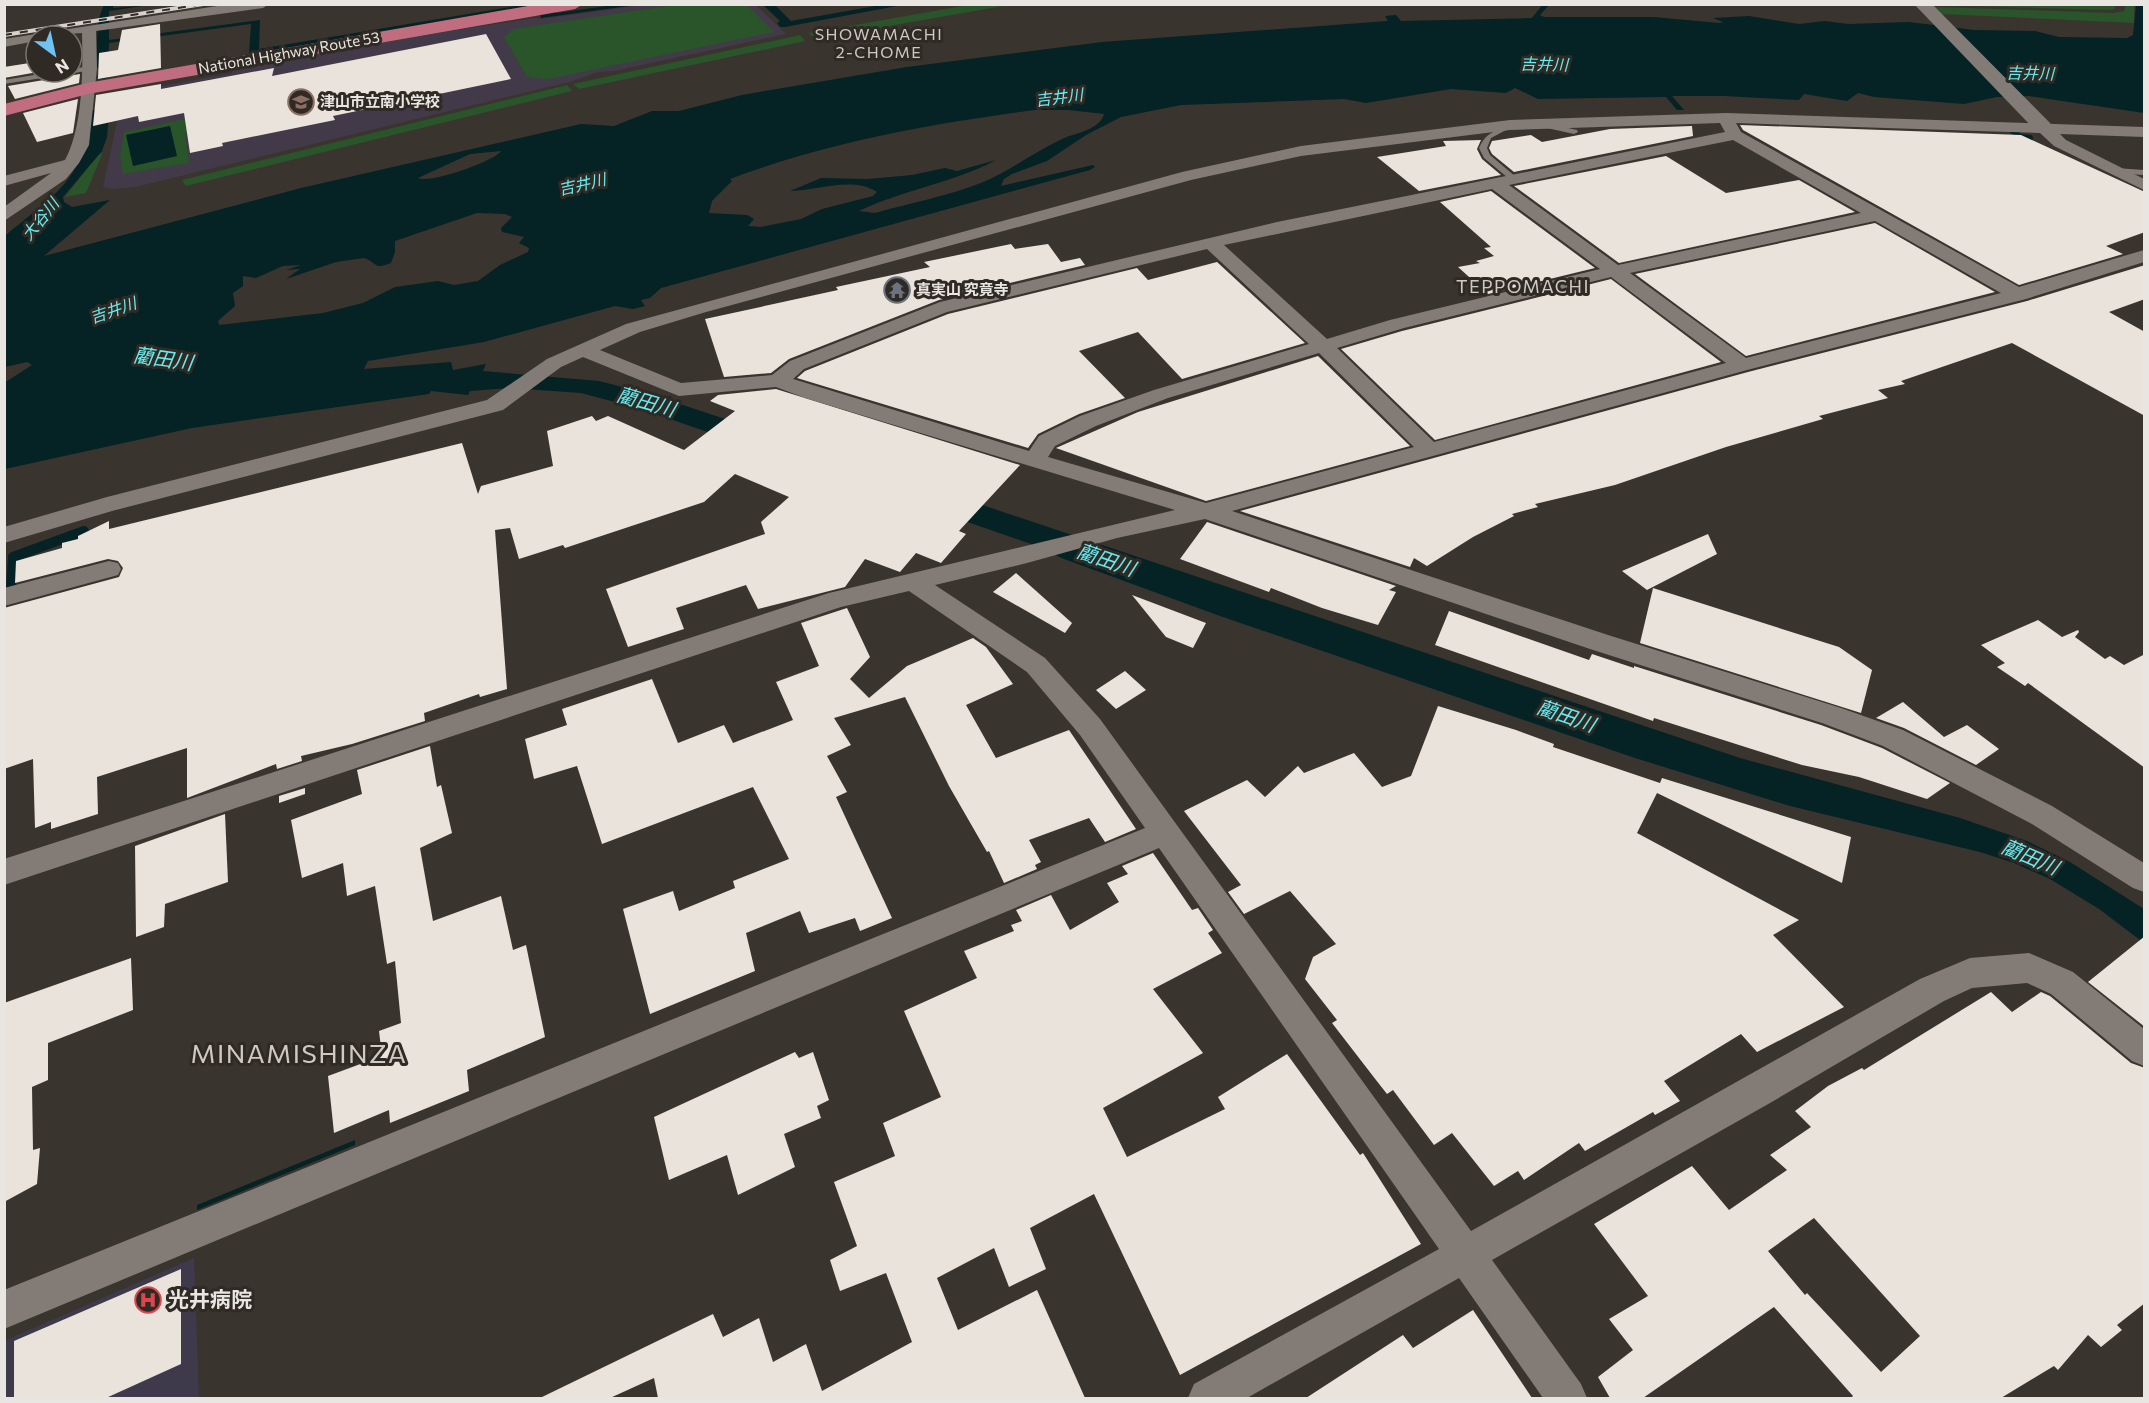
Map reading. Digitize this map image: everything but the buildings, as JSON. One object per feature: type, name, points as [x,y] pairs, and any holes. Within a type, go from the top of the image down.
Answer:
[{"type":"highway","name":"National Highway Route 53","points":[[4,110],[87,89],[483,18],[575,4]]},
{"type":"street","points":[[84,29],[263,4]]},
{"type":"street","points":[[1922,4],[2060,143],[2145,185]]},
{"type":"street","points":[[4,216],[28,201],[71,163],[81,145],[92,28]]},
{"type":"street","points":[[4,43],[24,39]]},
{"type":"street","points":[[1726,118],[1735,135],[2019,295]]},
{"type":"street","points":[[4,536],[107,505],[495,405],[554,363],[633,328],[699,308],[1188,176],[1301,151],[1399,137],[1505,126],[1726,118],[2145,132]]},
{"type":"street","points":[[778,381],[797,366],[940,308],[1210,242],[1735,135]]},
{"type":"street","points":[[4,181],[71,163]]},
{"type":"street","points":[[1504,181],[1614,271],[1742,365]]},
{"type":"street","points":[[1035,459],[1047,441],[1088,421],[1161,394],[1323,346],[1460,308],[1614,271],[1878,215]]},
{"type":"street","points":[[1210,242],[1323,346],[1428,449]]},
{"type":"street","points":[[4,872],[838,598],[1027,555],[1116,530],[1206,511],[1742,365],[1821,347],[2019,295],[2145,256]]},
{"type":"street","points":[[583,350],[679,390],[778,381],[812,394],[1206,511],[1599,642],[1831,715],[1893,738],[2042,815],[2145,879]]},
{"type":"street","points":[[4,597],[109,569]]},
{"type":"street","points":[[913,582],[1036,665],[1090,727],[1567,1398]]},
{"type":"street","points":[[4,1310],[1164,833]]},
{"type":"street","points":[[1208,1398],[1758,1091],[1932,990],[1970,973],[2029,968],[2062,983],[2145,1050]]},
{"type":"lane","points":[[84,69],[90,68]]},
{"type":"lane","points":[[4,82],[24,79]]},
{"type":"lane","points":[[1541,124],[1574,132]]},
{"type":"lane","points":[[1504,181],[1483,148],[1488,137],[1504,129],[1505,126]]},
{"type":"lane","points":[[2115,171],[2145,173]]},
{"type":"shaded area","name":"津山市立南小学校","points":[[643,5],[756,5],[786,34],[614,71],[598,72],[569,82],[135,187],[113,189],[103,187],[123,93],[232,73],[231,70],[437,33]]},
{"type":"shaded area","name":"光井病院","points":[[194,1258],[199,1398],[5,1398],[4,1341]]},
{"type":"green space","points":[[974,4],[1009,5],[815,39],[809,33]]},
{"type":"green space","points":[[2116,4],[2114,9],[2109,10],[1939,5]]},
{"type":"green space","points":[[675,5],[747,5],[774,32],[549,79],[527,77],[504,37],[513,29]]},
{"type":"green space","points":[[2126,5],[2134,5],[2134,23],[1941,14],[1935,7],[2114,13],[2124,11]]},
{"type":"green space","points":[[800,35],[805,41],[579,89],[573,84]]},
{"type":"green space","points":[[567,85],[572,91],[186,186],[182,180]]},
{"type":"green space","points":[[246,106],[252,120],[185,134],[189,163],[123,174],[120,155],[124,132]]},
{"type":"green space","points":[[103,152],[86,193],[65,197],[96,157]]},
{"type":"water","points":[[1543,4],[1549,5],[1540,15],[1544,17],[1653,17],[1720,23],[1723,22],[1713,18],[1749,16],[1799,24],[1825,21],[1848,24],[1909,22],[1974,30],[2035,31],[2059,37],[2127,38],[2133,35],[2136,5],[2143,5],[2144,113],[2029,96],[1997,97],[1964,104],[1874,97],[1858,93],[1847,101],[1804,94],[1799,100],[1672,96],[1684,110],[1677,110],[1666,97],[1538,99],[1515,88],[1506,93],[1451,89],[1366,103],[1344,99],[1181,105],[1121,117],[1086,135],[1047,161],[1012,174],[1004,179],[1001,186],[1093,165],[1095,167],[1090,170],[661,288],[650,298],[641,300],[645,306],[633,309],[615,306],[484,342],[368,361],[364,369],[451,362],[453,370],[486,364],[483,371],[599,381],[665,398],[672,396],[668,400],[1740,758],[1960,818],[2027,841],[2070,862],[2144,909],[2144,943],[2099,909],[2050,879],[2014,863],[1980,852],[1790,806],[1635,758],[1220,616],[1064,559],[1031,544],[641,409],[581,393],[510,388],[470,391],[468,395],[431,391],[429,394],[192,428],[5,469],[4,383],[32,365],[27,362],[5,367],[5,236],[64,184],[82,154],[93,110],[100,109],[111,94],[107,137],[102,151],[63,197],[64,202],[72,207],[110,200],[44,256],[301,188],[581,124],[614,126],[652,111],[679,111],[742,95],[907,67],[1102,42],[1388,21],[1385,16],[1396,15],[1401,21],[1532,18]],"holes":[[[1035,110],[1069,110],[1104,114],[1098,124],[1052,144],[981,183],[942,196],[875,213],[859,211],[892,197],[963,175],[996,160],[957,171],[945,168],[912,175],[868,179],[821,178],[790,191],[857,185],[877,192],[873,196],[822,209],[801,219],[761,227],[748,226],[754,219],[747,215],[709,213],[712,201],[732,181],[730,179],[767,166],[880,136]],[[501,151],[487,160],[448,175],[418,178],[470,154]],[[477,213],[505,214],[512,217],[501,228],[502,232],[524,237],[519,243],[529,248],[528,252],[500,265],[478,281],[454,285],[438,281],[395,287],[363,303],[323,313],[219,325],[218,321],[235,306],[233,293],[243,286],[243,276],[256,278],[283,266],[301,265],[286,270],[300,269],[286,279],[336,262],[364,258],[378,266],[385,265],[391,263],[395,252],[395,241]]]},
{"type":"water","points":[[104,5],[114,5],[113,8],[149,5],[109,11],[109,40],[260,20],[259,49],[522,5],[552,5],[556,13],[614,5],[636,5],[541,18],[538,6],[535,6],[249,54],[251,24],[109,43],[108,78],[100,79],[102,69],[96,68],[97,35]]},
{"type":"water","points":[[763,5],[775,5],[791,21],[881,5],[902,5],[780,27],[777,23],[780,21]]},
{"type":"water","points":[[170,126],[177,156],[133,166],[126,135]]},
{"type":"water","points":[[355,1140],[355,1145],[197,1210],[197,1205]]},
{"type":"waterway","points":[[2012,130],[2020,137],[2030,138]]},
{"type":"waterway","points":[[11,588],[13,557],[84,531]]},
{"type":"railway","points":[[4,35],[203,4]]},
{"type":"place","name":"津山市立南小学校","points":[[301,102]]},
{"type":"place","name":"真実山 究竟寺","points":[[897,290]]},
{"type":"place","name":"光井病院","points":[[148,1300]]},
{"type":"district","name":"SHOWAMACHI 2-CHOME","points":[[879,43]]},
{"type":"district","name":"TEPPOMACHI","points":[[1523,287]]},
{"type":"district","name":"MINAMISHINZA","points":[[299,1054]]},
{"type":"water label","name":"吉井川","points":[[1544,64]]},
{"type":"water label","name":"吉井川","points":[[2030,73]]},
{"type":"water label","name":"吉井川","points":[[1059,97]]},
{"type":"water label","name":"吉井川","points":[[582,184]]},
{"type":"water label","name":"大谷川","points":[[40,219]]},
{"type":"water label","name":"吉井川","points":[[113,310]]},
{"type":"water label","name":"藺田川","points":[[163,359]]},
{"type":"water label","name":"藺田川","points":[[646,402]]},
{"type":"water label","name":"藺田川","points":[[1106,560]]},
{"type":"water label","name":"藺田川","points":[[1566,716]]},
{"type":"water label","name":"藺田川","points":[[2030,857]]}]
